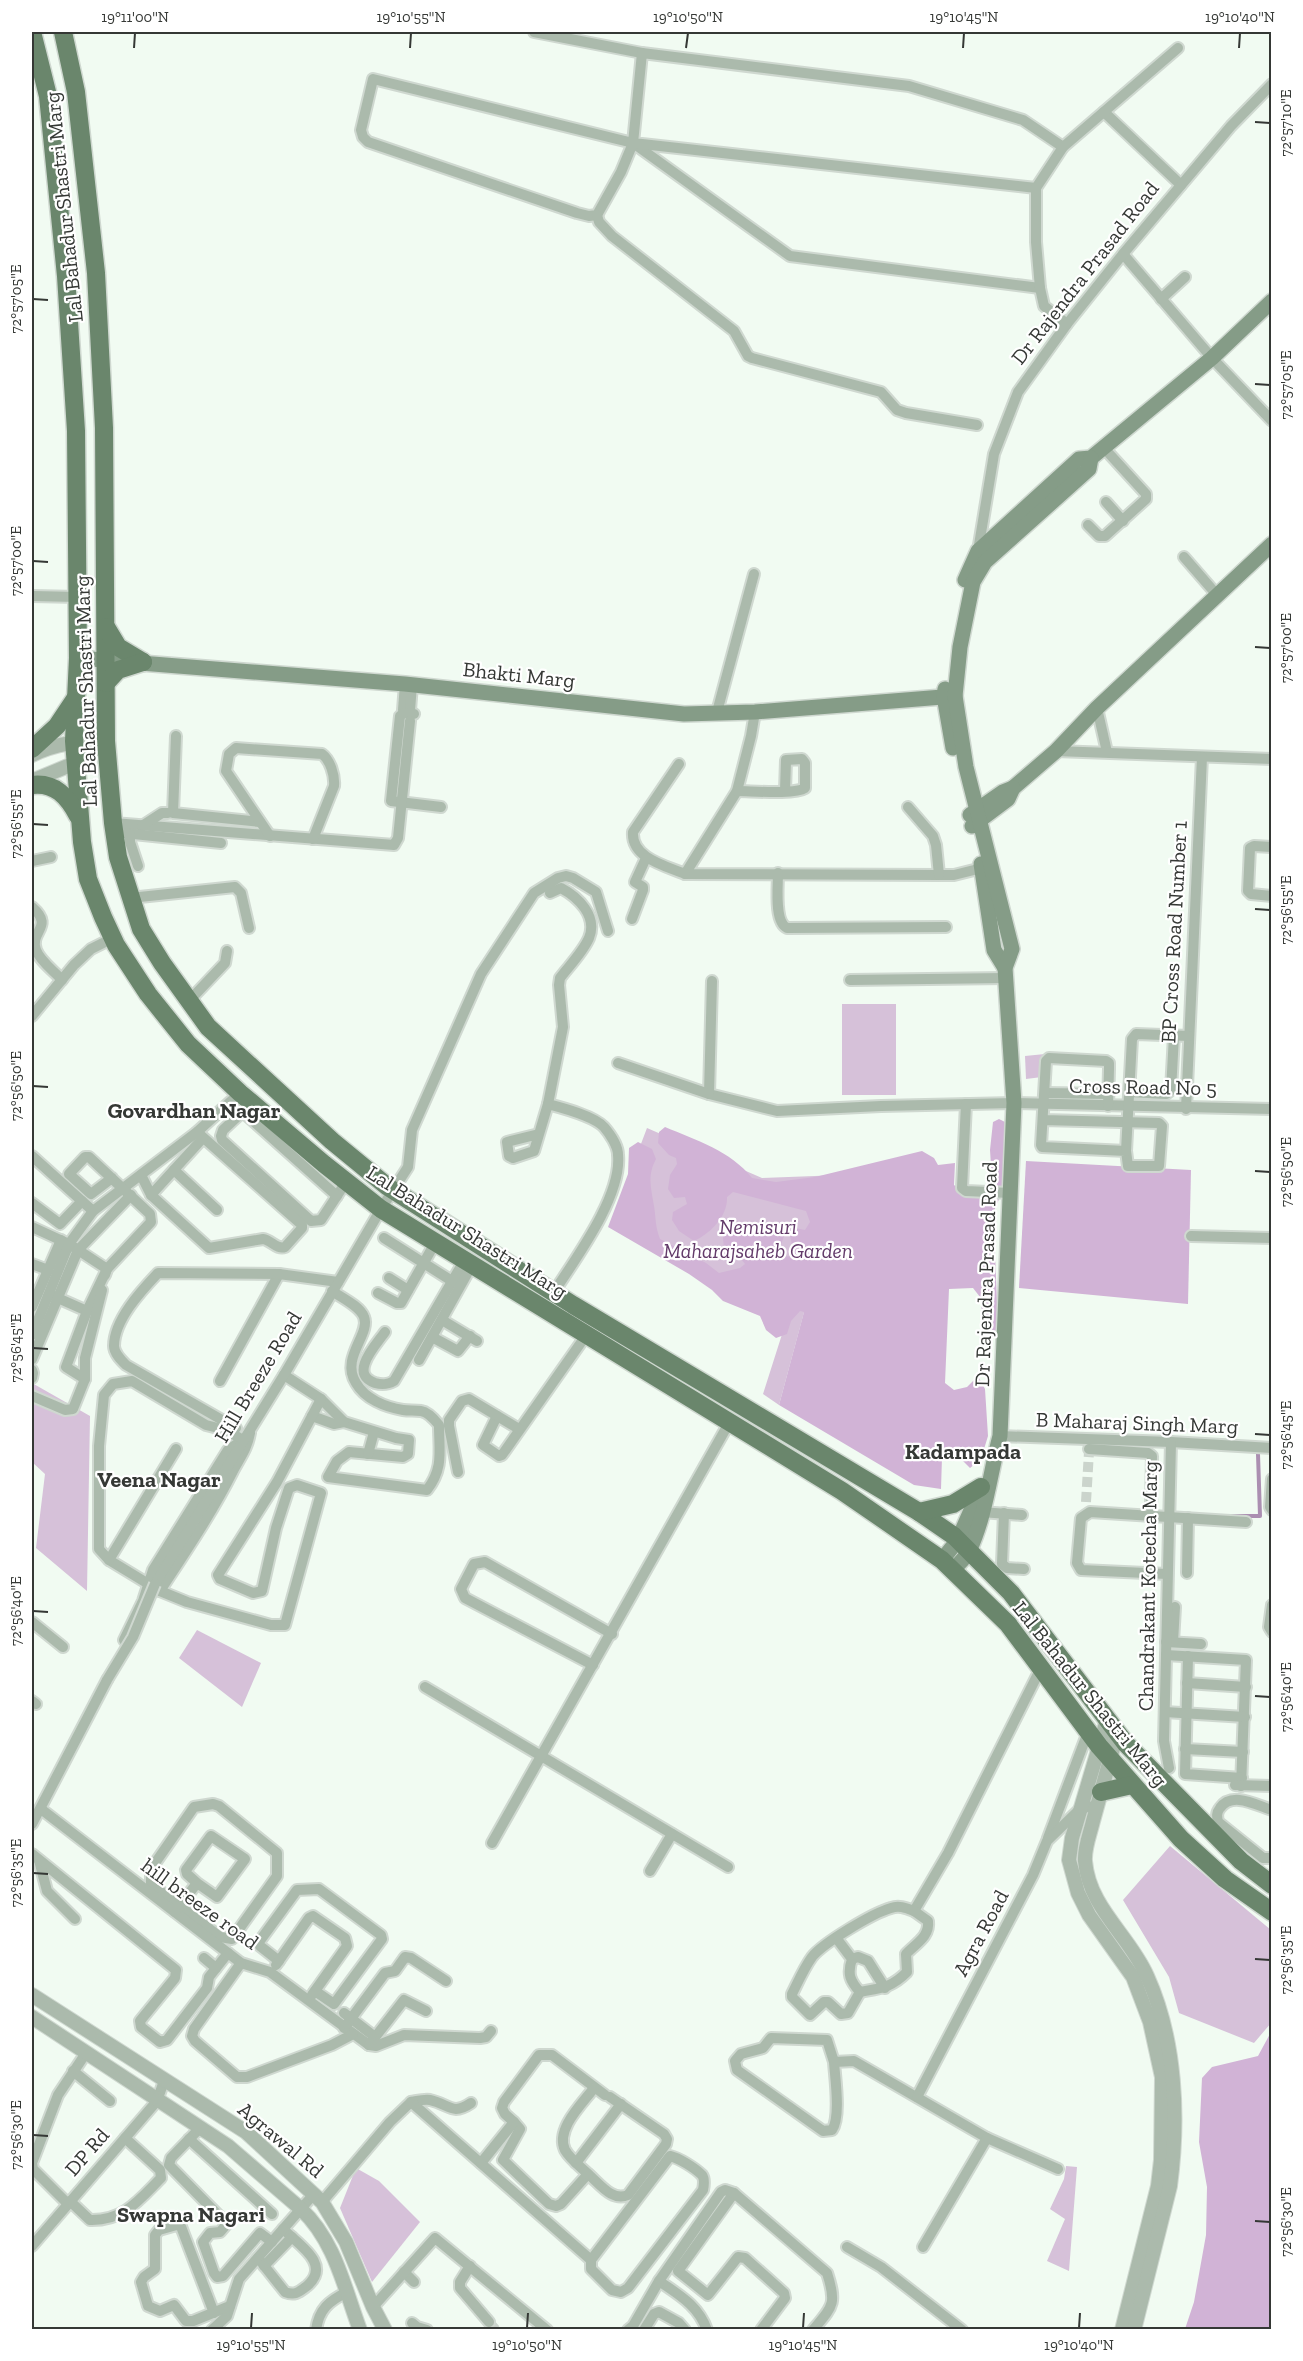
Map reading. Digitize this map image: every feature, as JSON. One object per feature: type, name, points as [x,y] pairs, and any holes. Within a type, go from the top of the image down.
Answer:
[{"type":"main road","name":"Lal Bahadur Shastri Marg","points":[[32,32],[48,96],[66,276],[76,431],[78,691],[74,741],[80,820],[88,879],[113,938],[147,993],[188,1044],[245,1103],[341,1189],[373,1203],[842,1491],[947,1565],[1008,1624],[1099,1746],[1181,1839],[1225,1879],[1272,1912]]},
{"type":"main road","name":"Lal Bahadur Shastri Marg","points":[[63,32],[76,92],[96,273],[104,428],[106,741],[119,830],[118,857],[141,929],[208,1027],[332,1141],[385,1185],[554,1292],[919,1512],[964,1545],[1011,1593],[1112,1727],[1241,1861],[1272,1885]]},
{"type":"main road","points":[[981,556],[1089,469],[1091,458],[1212,358],[1272,301]]},
{"type":"main road","points":[[975,817],[1056,751],[1097,708],[1272,544]]},
{"type":"main road","name":"Dr Rajendra Prasad Road","points":[[981,556],[962,606],[960,647],[949,696],[975,817],[994,950],[1006,973]]},
{"type":"main road","points":[[106,625],[118,648],[143,662]]},
{"type":"main road","name":"Bhakti Marg","points":[[78,658],[409,685],[684,714],[755,712],[949,696]]},
{"type":"main road","points":[[106,682],[118,670],[143,662]]},
{"type":"main road","points":[[32,749],[57,726],[71,707],[78,691]]},
{"type":"main road","points":[[32,783],[55,788],[69,800],[80,820]]},
{"type":"main road","name":"Dr Rajendra Prasad Road","points":[[947,1565],[964,1545],[981,1512],[989,1488],[985,1480],[1000,1436],[1014,1103],[1006,973],[1012,949],[975,817]]},
{"type":"main road","points":[[919,1512],[953,1504],[985,1480]]},
{"type":"main road","points":[[964,1545],[985,1480]]},
{"type":"main road","points":[[1099,1798],[1132,1785]]},
{"type":"street","points":[[534,32],[642,53],[909,86],[1023,120],[1063,147]]},
{"type":"street","points":[[1066,324],[1044,306],[1040,288],[1036,242],[1036,188],[1063,147],[1179,48]]},
{"type":"street","points":[[642,53],[633,143],[621,172],[597,215],[599,222],[612,236],[734,331],[748,356],[881,392],[897,410],[906,413],[977,425]]},
{"type":"street","points":[[597,215],[577,213],[368,142],[361,130],[373,79],[633,143],[1036,188]]},
{"type":"street","name":"Dr Rajendra Prasad Road","points":[[981,556],[994,454],[1018,392],[1066,324],[1122,254],[1231,126],[1272,84]]},
{"type":"street","points":[[1104,112],[1181,185]]},
{"type":"street","points":[[633,143],[790,256],[1040,288]]},
{"type":"street","points":[[1122,254],[1212,358],[1272,421]]},
{"type":"street","points":[[1161,299],[1185,277]]},
{"type":"street","points":[[1088,525],[1102,537],[1145,502],[1146,494],[1104,448]]},
{"type":"street","points":[[1106,502],[1123,521]]},
{"type":"street","points":[[1184,558],[1217,595]]},
{"type":"street","points":[[717,712],[754,574]]},
{"type":"street","points":[[32,596],[78,597]]},
{"type":"street","points":[[119,830],[142,826],[394,845],[397,842],[401,803],[409,714],[409,685]]},
{"type":"street","points":[[1097,708],[1107,752]]},
{"type":"street","points":[[685,874],[737,791],[755,712]]},
{"type":"street","points":[[176,736],[173,813],[261,822]]},
{"type":"street","points":[[32,754],[48,747],[74,741],[106,741]]},
{"type":"street","points":[[32,783],[75,763],[106,741]]},
{"type":"street","points":[[270,836],[226,771],[229,754],[236,748],[326,756],[334,778],[334,786],[313,839]]},
{"type":"street","points":[[1056,751],[1272,759]]},
{"type":"street","name":"BP Cross Road Number 1","points":[[1186,1109],[1202,756]]},
{"type":"street","points":[[679,764],[633,832],[634,840],[646,858],[685,874],[954,875],[982,868]]},
{"type":"street","points":[[737,791],[785,791]]},
{"type":"street","points":[[401,803],[441,807]]},
{"type":"street","points":[[908,807],[933,836],[939,875]]},
{"type":"street","points":[[142,826],[162,813],[168,813]]},
{"type":"street","points":[[119,830],[221,843]]},
{"type":"street","points":[[119,830],[130,842],[138,866]]},
{"type":"street","points":[[1272,847],[1254,846],[1250,848],[1248,891],[1251,894],[1272,896]]},
{"type":"street","points":[[32,861],[51,857]]},
{"type":"street","points":[[632,919],[644,890],[635,882],[646,858]]},
{"type":"street","points":[[778,873],[779,919],[780,924],[787,928],[946,927]]},
{"type":"street","name":"Hill Breeze Road","points":[[32,1824],[107,1680],[133,1637],[154,1586],[284,1375],[335,1286],[373,1203],[385,1185],[408,1167],[412,1131],[481,974],[534,893],[558,878],[566,876],[573,878],[596,892],[608,931]]},
{"type":"street","points":[[130,898],[234,887],[241,893],[249,928]]},
{"type":"street","points":[[539,1134],[548,1104],[563,1027],[560,978],[589,938],[590,925],[584,905],[576,896],[561,888],[550,893]]},
{"type":"street","points":[[32,907],[42,919],[35,944],[37,952],[62,980]]},
{"type":"street","points":[[32,1016],[74,964],[91,949],[113,938]]},
{"type":"street","points":[[189,1001],[225,963],[227,951]]},
{"type":"street","points":[[850,980],[1006,973]]},
{"type":"street","points":[[709,1094],[712,981]]},
{"type":"street","points":[[1043,1120],[1128,1122],[1161,1124],[1160,1164],[1156,1167],[1128,1166],[1126,1151],[1128,1122],[1130,1092],[1133,1036],[1189,1036]]},
{"type":"street","points":[[1130,1092],[1166,1094],[1171,1090],[1174,1036]]},
{"type":"street","points":[[1108,1100],[1109,1063],[1049,1058],[1046,1061],[1041,1145],[1043,1148],[1126,1151]]},
{"type":"street","name":"Cross Road No 5","points":[[618,1063],[709,1094],[777,1111],[1014,1103],[1044,1099],[1108,1100],[1129,1107],[1272,1109]]},
{"type":"street","points":[[32,1359],[69,1245],[141,1175],[245,1103]]},
{"type":"street","points":[[245,1103],[223,1131],[222,1140],[311,1221],[321,1220],[341,1189]]},
{"type":"street","points":[[548,1104],[572,1111],[602,1125],[618,1153],[618,1167],[600,1220],[554,1292]]},
{"type":"street","points":[[966,1104],[962,1188],[966,1191],[1010,1193]]},
{"type":"street","points":[[151,1195],[174,1170],[200,1135]]},
{"type":"street","points":[[141,1175],[151,1195],[209,1248],[263,1239],[279,1247],[285,1247],[302,1228],[302,1225],[200,1135]]},
{"type":"street","points":[[32,1156],[93,1211]]},
{"type":"street","points":[[85,1379],[66,1367],[87,1311],[107,1269],[151,1222],[150,1214],[127,1191],[87,1156],[70,1173],[70,1176],[91,1194],[112,1178]]},
{"type":"street","points":[[174,1170],[218,1210]]},
{"type":"street","points":[[101,1187],[110,1196]]},
{"type":"street","points":[[32,1307],[47,1277],[93,1211],[110,1196],[127,1191]]},
{"type":"street","points":[[32,1203],[60,1224],[82,1201]]},
{"type":"street","points":[[32,1227],[69,1245],[107,1269]]},
{"type":"street","points":[[1191,1236],[1272,1238]]},
{"type":"street","points":[[384,1238],[452,1281]]},
{"type":"street","points":[[378,1293],[399,1304],[435,1243]]},
{"type":"street","points":[[385,1332],[365,1360],[363,1367],[364,1375],[370,1381],[381,1384],[394,1381],[452,1281],[468,1263]]},
{"type":"street","points":[[419,1360],[442,1320],[468,1263]]},
{"type":"street","points":[[32,1264],[47,1277],[53,1296],[87,1311]]},
{"type":"street","points":[[32,1396],[65,1410],[71,1410],[85,1379],[85,1358],[107,1269]]},
{"type":"street","points":[[247,1434],[126,1365],[119,1358],[113,1347],[117,1331],[135,1296],[158,1274],[279,1274],[335,1286],[359,1309],[366,1325],[351,1363],[354,1380],[360,1390],[379,1403],[404,1411],[423,1411],[434,1419],[439,1425],[439,1465],[436,1478],[427,1490],[328,1477]]},
{"type":"street","points":[[220,1381],[279,1274]]},
{"type":"street","points":[[32,1276],[47,1277]]},
{"type":"street","points":[[389,1278],[408,1290]]},
{"type":"street","points":[[32,1335],[35,1315],[53,1296]]},
{"type":"street","points":[[432,1337],[458,1351],[474,1338],[442,1320]]},
{"type":"street","points":[[497,1416],[483,1445],[497,1455],[502,1455],[586,1334]]},
{"type":"street","points":[[32,1370],[32,1378]]},
{"type":"street","points":[[247,1434],[206,1425],[132,1381],[113,1384],[104,1395],[100,1435],[99,1550],[109,1560],[154,1586],[188,1602],[271,1625],[285,1625],[321,1493],[337,1461],[349,1452],[403,1457],[408,1454],[409,1440],[344,1422],[321,1399],[284,1375]]},
{"type":"street","points":[[289,1488],[276,1528],[262,1591],[253,1593],[220,1578],[218,1575],[220,1569],[237,1547],[277,1482],[321,1399]]},
{"type":"street","points":[[458,1472],[449,1420],[462,1401],[469,1399],[519,1429]]},
{"type":"street","points":[[312,1416],[334,1424],[344,1422]]},
{"type":"street","points":[[492,1843],[729,1423]]},
{"type":"street","points":[[368,1454],[374,1432]]},
{"type":"street","name":"B Maharaj Singh Marg","points":[[1000,1436],[1089,1447],[1171,1442],[1272,1448]]},
{"type":"street","name":"Chandrakant Kotecha Marg","points":[[1169,1767],[1164,1741],[1166,1655],[1173,1607],[1167,1574],[1171,1442]]},
{"type":"street","points":[[1089,1447],[1148,1453],[1152,1456],[1151,1508]]},
{"type":"street","points":[[109,1560],[176,1449]]},
{"type":"street","points":[[1272,1479],[1270,1507],[1272,1510]]},
{"type":"street","points":[[277,1482],[289,1488],[297,1485],[321,1493]]},
{"type":"street","points":[[1086,1502],[1093,1505],[1151,1508],[1188,1518],[1246,1522]]},
{"type":"street","points":[[981,1512],[1022,1515]]},
{"type":"street","points":[[1167,1574],[1081,1570],[1077,1563],[1081,1518],[1085,1513],[1169,1513]]},
{"type":"street","points":[[1004,1514],[1002,1564],[1006,1568],[1024,1569]]},
{"type":"street","points":[[1186,1573],[1188,1518]]},
{"type":"street","points":[[593,1665],[465,1598],[461,1588],[474,1564],[480,1561],[485,1562],[612,1634]]},
{"type":"street","points":[[124,1640],[143,1601],[154,1586]]},
{"type":"street","points":[[1272,1605],[1269,1627],[1272,1632]]},
{"type":"street","points":[[32,1622],[63,1647]]},
{"type":"street","points":[[1169,1642],[1201,1644]]},
{"type":"street","points":[[1166,1655],[1244,1659],[1247,1662],[1242,1782]]},
{"type":"street","points":[[1188,1656],[1186,1776],[1272,1786]]},
{"type":"street","points":[[914,1911],[948,1852],[1041,1668]]},
{"type":"street","points":[[1187,1683],[1246,1687]]},
{"type":"street","points":[[425,1687],[728,1867]]},
{"type":"street","points":[[1165,1715],[1245,1721]]},
{"type":"street","points":[[1047,1841],[1099,1746],[1112,1727]]},
{"type":"street","points":[[1099,1746],[1099,1798],[1085,1850],[1088,1879],[1100,1908],[1125,1953],[1157,2050],[1162,2077],[1161,2160],[1154,2207],[1122,2330]]},
{"type":"street","points":[[1099,1746],[1070,1845],[1069,1860],[1078,1893],[1089,1915],[1146,1975],[1160,2016],[1168,2050],[1174,2099],[1173,2164],[1170,2186],[1134,2330]]},
{"type":"street","points":[[1185,1749],[1243,1752]]},
{"type":"street","points":[[1187,1782],[1242,1782]]},
{"type":"street","points":[[1080,1809],[1099,1798]]},
{"type":"street","points":[[1272,1810],[1233,1800],[1226,1802],[1219,1809],[1217,1819],[1263,1858],[1272,1858]]},
{"type":"street","points":[[213,1804],[219,1806],[277,1853],[279,1864],[277,1876],[232,1939],[220,1937],[177,1909],[151,1884],[150,1869],[194,1807],[213,1804]]},
{"type":"street","name":"hill breeze road","points":[[41,1809],[177,1909],[228,1953],[241,1962],[270,1972],[308,2001],[372,2041]]},
{"type":"street","name":"Agra Road","points":[[917,2097],[1033,1875],[1047,1841],[1080,1809]]},
{"type":"street","points":[[650,1871],[672,1834]]},
{"type":"street","points":[[211,1836],[245,1859],[217,1897],[197,1883],[186,1874],[186,1870],[211,1836]]},
{"type":"street","points":[[35,1857],[47,1891],[75,1919]]},
{"type":"street","points":[[35,1857],[176,1970],[175,1978],[140,2021],[141,2027],[160,2042],[166,2040],[207,1988],[209,1977],[228,1953]]},
{"type":"street","points":[[177,1909],[197,1883]]},
{"type":"street","points":[[279,1961],[260,1946],[259,1942],[297,1890],[319,1889],[381,1935],[382,1939],[334,2004],[315,1991]]},
{"type":"street","points":[[893,1907],[914,1911],[928,1921],[927,1935],[906,1954],[907,1972],[895,1984],[860,1992],[848,2013],[844,2014],[828,2002],[824,2002],[810,2015],[792,1997],[811,1959],[854,1926],[893,1907]]},
{"type":"street","points":[[270,1972],[309,1918],[317,1916],[345,1938],[347,1946],[308,2001]]},
{"type":"street","points":[[837,1939],[852,1959],[850,1981],[860,1992]]},
{"type":"street","points":[[241,1962],[194,2029],[192,2036],[237,2076],[248,2077],[332,2045],[385,1973],[395,1971],[405,1957],[411,1958],[446,1981]]},
{"type":"street","points":[[204,1958],[216,1968]]},
{"type":"street","points":[[852,1959],[868,1961],[885,1988]]},
{"type":"street","name":"Agrawal Rd","points":[[32,1995],[246,2132],[318,2198],[346,2242],[385,2330]]},
{"type":"street","points":[[372,2041],[404,2000],[426,2011]]},
{"type":"street","name":"Agrawal Rd","points":[[32,2017],[228,2146],[312,2219],[330,2247],[360,2330]]},
{"type":"street","points":[[348,2024],[376,2046],[404,2035],[480,2038],[486,2037],[491,2031]]},
{"type":"street","points":[[771,2038],[825,2039],[829,2042],[834,2062],[835,2126],[827,2132],[818,2129],[738,2070],[735,2061],[741,2054],[763,2048],[771,2038]]},
{"type":"street","points":[[86,2053],[58,2095],[32,2163],[33,2169],[90,2220],[118,2216],[132,2208],[161,2178],[160,2170],[126,2138]]},
{"type":"street","points":[[588,2174],[561,2204],[556,2206],[549,2204],[503,2160],[520,2129],[502,2108],[539,2055],[552,2055],[594,2088],[664,2134],[667,2139],[666,2144],[628,2194],[622,2197],[614,2197],[576,2163],[566,2151],[562,2141],[564,2131],[594,2088]]},
{"type":"street","points":[[834,2062],[854,2061],[987,2138],[1058,2169]]},
{"type":"street","points":[[73,2071],[110,2101]]},
{"type":"street","name":"DP Rd","points":[[32,2246],[157,2101],[164,2080]]},
{"type":"street","points":[[261,2262],[272,2242],[301,2209],[318,2198],[411,2103],[432,2100],[455,2110],[461,2110],[471,2103]]},
{"type":"street","points":[[411,2103],[591,2260],[591,2269],[612,2290],[621,2292],[628,2288],[703,2190],[702,2175],[670,2156],[591,2260]]},
{"type":"street","points":[[576,2163],[621,2104]]},
{"type":"street","points":[[481,2163],[514,2122]]},
{"type":"street","points":[[200,2128],[171,2158],[169,2165],[225,2222],[226,2225],[220,2232],[210,2233],[203,2242],[214,2273],[217,2277],[223,2276],[260,2233],[272,2242]]},
{"type":"street","points":[[923,2247],[987,2138]]},
{"type":"street","points":[[189,2139],[272,2214]]},
{"type":"street","points":[[628,2330],[633,2326],[659,2281],[721,2192],[725,2190],[734,2193],[827,2273],[833,2290],[833,2306],[813,2330]]},
{"type":"street","points":[[734,2193],[678,2271],[708,2295],[738,2257],[745,2258],[784,2293],[785,2298],[761,2330]]},
{"type":"street","points":[[214,2313],[180,2224],[159,2230],[154,2235],[154,2269],[141,2282],[148,2306],[160,2311],[174,2305],[186,2321],[193,2321],[214,2313],[230,2306]]},
{"type":"street","points":[[261,2262],[285,2292],[298,2293],[315,2279],[316,2261],[283,2229]]},
{"type":"street","points":[[212,2330],[227,2316],[238,2279],[292,2237]]},
{"type":"street","points":[[373,2307],[435,2238],[547,2330]]},
{"type":"street","points":[[847,2247],[881,2267],[962,2330]]},
{"type":"street","points":[[470,2266],[460,2282],[460,2288],[489,2322]]},
{"type":"street","points":[[404,2272],[414,2282]]},
{"type":"street","points":[[659,2281],[689,2301],[699,2311],[706,2330]]},
{"type":"street","points":[[316,2330],[321,2312],[330,2300],[346,2292]]},
{"type":"street","points":[[644,2330],[654,2313],[659,2312],[684,2329],[699,2311]]},
{"type":"street","points":[[412,2323],[427,2330]]},
{"type":"green space","points":[[842,1004],[896,1004],[896,1095],[842,1095]]},
{"type":"green space","points":[[1045,1054],[1042,1077],[1026,1079],[1025,1056]]},
{"type":"green space","points":[[999,1119],[1005,1122],[1005,1170],[1000,1197],[990,1220],[995,1252],[998,1328],[991,1334],[985,1332],[980,1297],[973,1288],[949,1289],[945,1383],[954,1390],[967,1387],[978,1376],[985,1389],[988,1436],[981,1459],[970,1468],[951,1454],[942,1457],[941,1489],[914,1485],[779,1405],[804,1312],[800,1311],[791,1321],[787,1334],[776,1338],[766,1330],[760,1316],[723,1301],[689,1274],[608,1227],[628,1174],[629,1148],[638,1142],[652,1149],[656,1159],[651,1171],[650,1182],[660,1239],[706,1263],[719,1273],[740,1268],[745,1264],[738,1255],[724,1248],[723,1238],[726,1230],[749,1232],[771,1223],[781,1226],[784,1236],[777,1257],[795,1256],[790,1236],[795,1228],[805,1230],[810,1222],[806,1211],[733,1192],[727,1197],[725,1211],[717,1224],[706,1234],[694,1241],[679,1231],[672,1220],[673,1212],[687,1204],[685,1197],[674,1198],[668,1189],[670,1175],[677,1164],[676,1158],[669,1155],[658,1143],[659,1132],[665,1127],[723,1153],[734,1160],[752,1178],[776,1182],[815,1177],[922,1151],[934,1158],[938,1165],[955,1163],[954,1185],[965,1193],[983,1194],[992,1181],[990,1150],[993,1122]]},
{"type":"green space","name":"Nemisuri Maharajsaheb Garden","points":[[647,1128],[762,1178],[841,1175],[779,1405],[763,1394],[784,1328],[611,1223]]},
{"type":"green space","points":[[1026,1161],[1191,1170],[1188,1304],[1019,1288]]},
{"type":"green space","points":[[32,1383],[90,1416],[87,1591],[36,1548],[45,1474],[32,1462]]},
{"type":"green space","points":[[197,1630],[261,1663],[242,1707],[179,1658]]},
{"type":"green space","points":[[1170,1846],[1271,1930],[1271,2023],[1254,2043],[1179,2013],[1169,1977],[1123,1900]]},
{"type":"green space","points":[[1271,2032],[1271,2329],[1185,2329],[1194,2302],[1206,2235],[1207,2187],[1199,2142],[1202,2078],[1212,2067],[1258,2056]]},
{"type":"green space","points":[[1066,2166],[1077,2167],[1069,2271],[1047,2261],[1065,2219],[1050,2209],[1064,2179]]},
{"type":"green space","points":[[356,2168],[379,2181],[420,2222],[372,2282],[340,2208]]},
{"type":"waterway","points":[[1227,1516],[1260,1516],[1258,1454]]},
{"type":"tunnel","points":[[1086,1502],[1089,1452]]},
{"type":"tunnel","points":[[489,2322],[496,2330]]},
{"type":"district","name":"Govardhan Nagar","points":[[194,1110]]},
{"type":"district","name":"Kadampada","points":[[963,1451]]},
{"type":"district","name":"Veena Nagar","points":[[159,1479]]},
{"type":"district","name":"Swapna Nagari","points":[[191,2214]]}]
